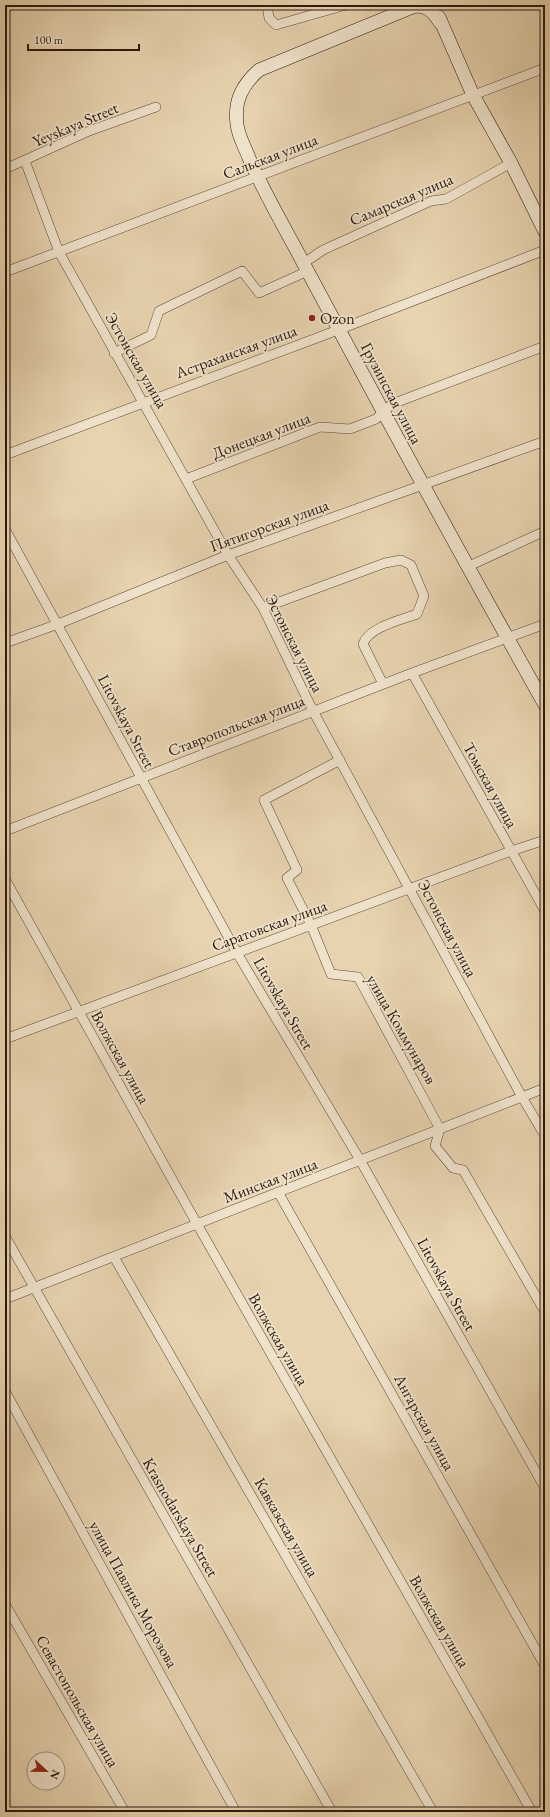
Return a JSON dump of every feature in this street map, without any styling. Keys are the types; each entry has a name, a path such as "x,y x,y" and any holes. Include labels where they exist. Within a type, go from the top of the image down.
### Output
{"main road":[{"path":"436,5 441,24"},
{"path":"407,7 423,6 435,15 441,24 473,95 511,163 545,232"},
{"name":"Грузинская улица","path":"407,7 265,68 251,78 242,88 236,113 237,126 257,176 382,413 545,705"}],"street":[{"path":"267,5 269,18 276,25 346,5"},
{"name":"Сальская улица","path":"5,272 545,68"},
{"name":"Yeyskaya Street","path":"5,169 89,131 156,108"},
{"name":"Эстонская улица","path":"25,161 59,252 228,555 263,608 340,760 522,1097 545,1136"},
{"name":"Самарская улица","path":"114,352 151,335 160,311 242,271 259,293 306,267 323,250 431,201 446,199 511,163"},
{"name":"Астраханская улица","path":"5,455 338,330 545,250"},
{"name":"Донецкая улица","path":"186,479 320,428 350,429 376,419 392,404 545,346"},
{"name":"Пятигорская улица","path":"5,643 58,624 228,555 545,441"},
{"name":"Litovskaya Street","path":"5,529 237,953 360,1160 545,1488"},
{"path":"467,567 545,531"},
{"path":"263,608 385,563 401,560 411,565 424,596 417,614 374,630 365,638 363,644 382,684"},
{"name":"Ставропольская улица","path":"5,831 382,684 545,624"},
{"name":"Томская улица","path":"412,673 545,911"},
{"name":"улица Коммунаров","path":"340,760 264,800 297,870 287,878 311,925 331,974 358,977 440,1129"},
{"name":"Саратовская улица","path":"5,1039 410,888 545,840"},
{"name":"Волжская улица","path":"5,879 197,1224 532,1812"},
{"name":"Минская улица","path":"5,1299 545,1088"},
{"path":"440,1129 435,1146 453,1168 463,1170 545,1312"},
{"name":"Ангарская улица","path":"278,1192 545,1666"},
{"name":"Krasnodarskaya Street","path":"5,1236 332,1812"},
{"name":"Кавказская улица","path":"114,1257 433,1812"},
{"name":"улица Павлика Морозова","path":"5,1391 236,1812"},
{"name":"Севастопольская улица","path":"5,1604 125,1812"}],"place":[{"name":"Ozon","path":"312,318"}]}
